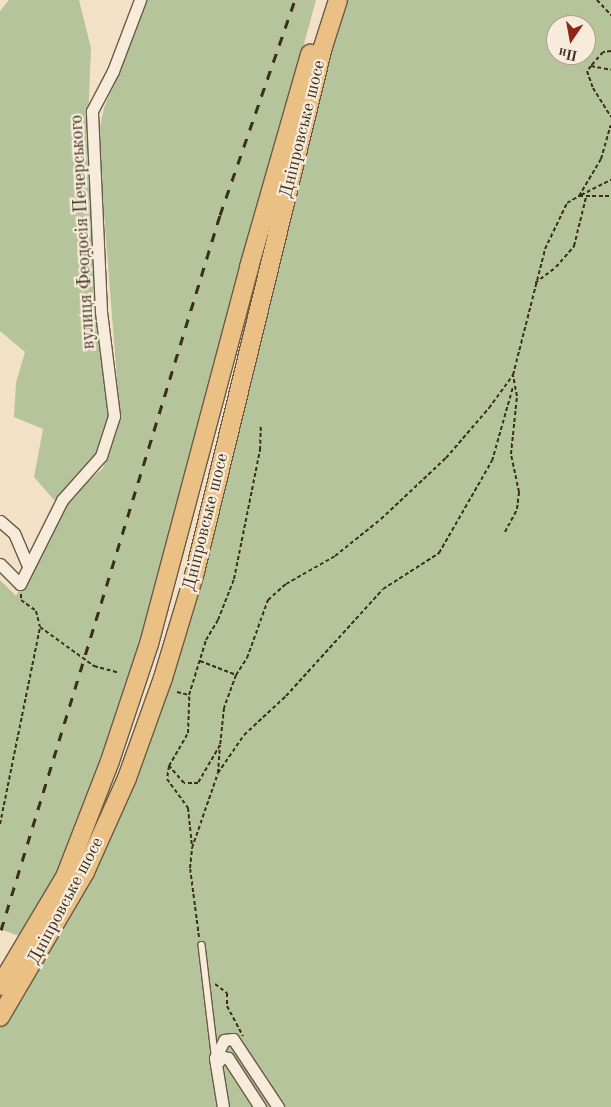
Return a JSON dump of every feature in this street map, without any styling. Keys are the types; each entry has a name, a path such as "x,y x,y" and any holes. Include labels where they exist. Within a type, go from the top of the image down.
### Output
{"main road":[{"name":"Дніпровське шосе","path":"0,986 65,877 110,761 149,644 248,267 325,0"},
{"name":"Дніпровське шосе","path":"0,1017 85,872 127,778 163,678 195,572 323,46 338,0"}],"street":[{"name":"вулиця Феодосія Печерського","path":"20,584 62,500 101,456 114,416 101,311 92,110 113,71 140,0"},
{"path":"0,521 14,533 28,566"},
{"path":"0,564 20,584"},
{"path":"223,1107 216,1061 224,1040 233,1039 240,1045 278,1107"},
{"path":"216,1061 223,1057 228,1058 260,1107"}],"lane":[{"path":"202,945 216,1061"}],"path":[{"path":"597,0 611,15"},
{"path":"611,51 603,52 587,71 593,88 611,117"},
{"path":"592,66 611,70"},
{"path":"579,196 601,159 611,125"},
{"path":"504,532 517,509 519,492 511,454 516,396 512,375 545,249 567,203 611,180"},
{"path":"579,196 611,196"},
{"path":"535,282 556,267 574,246 586,197"},
{"path":"192,848 218,773 224,708 236,675 247,658 268,600 286,584 335,556 381,519 446,458 512,375"},
{"path":"218,773 244,735 286,696 383,589 439,553 492,461 513,387"},
{"path":"202,945 197,933 190,868 192,848 188,808 167,779 169,766 188,733 189,696 206,640 218,620 234,579 260,450 261,426"},
{"path":"0,824 40,627 36,611 21,600 20,584"},
{"path":"40,627 94,666 117,672"},
{"path":"200,661 236,675"},
{"path":"177,692 189,696"},
{"path":"169,766 184,783 198,783 220,745"},
{"path":"205,977 227,993 227,1006 244,1034 240,1045"}],"green space":[{"path":"9,0 79,0 91,48 87,146 110,414 97,453 55,501 34,477 43,429 14,417 16,383 25,352 0,331 0,11"},
{"path":"147,0 316,0 126,695 63,861 22,937 0,929 0,580 16,596 67,501 103,468 120,418 98,137 104,108"},
{"path":"338,0 611,0 611,1107 0,1107 0,1015 85,872 163,678"}],"railway":[{"path":"1,930 220,215 295,0"}]}
